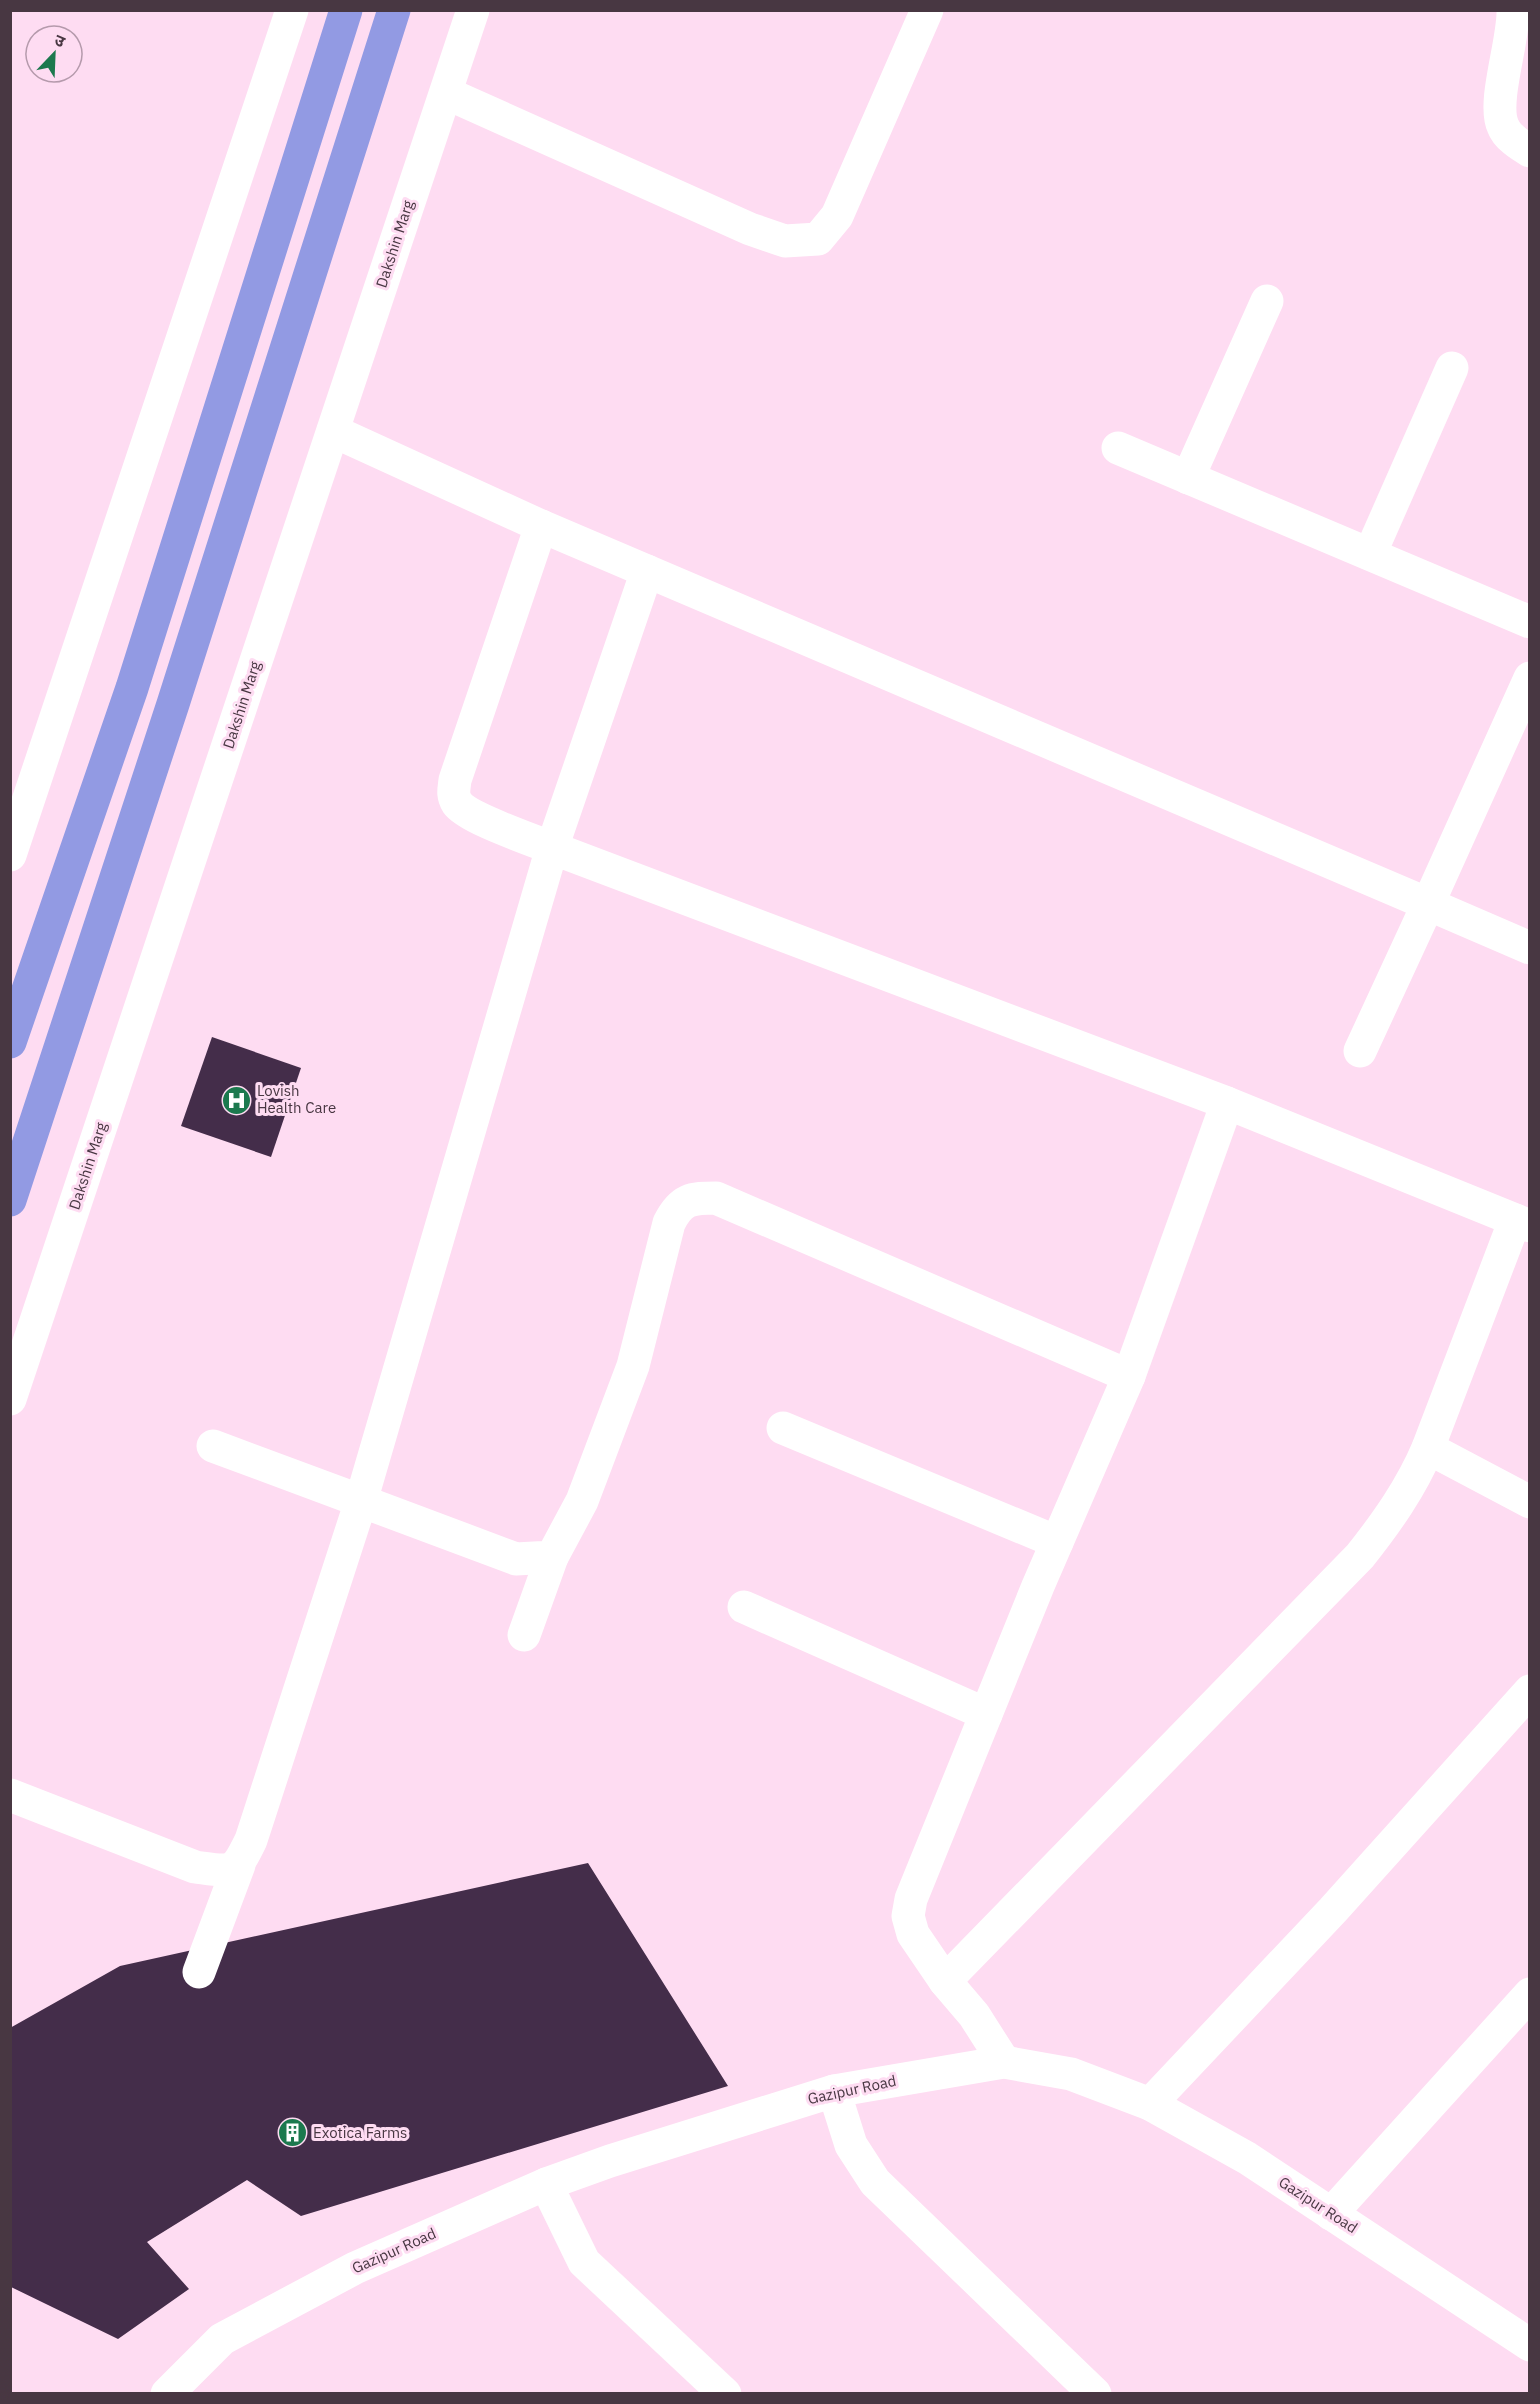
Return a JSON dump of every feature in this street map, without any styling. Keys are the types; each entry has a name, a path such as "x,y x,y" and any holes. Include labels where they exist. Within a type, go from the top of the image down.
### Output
{"highway":[{"path":"10,1042 132,688 346,10"},
{"path":"10,1200 173,704 394,10"}],"street":[{"path":"12,844 292,10"},
{"name":"Dakshin Marg","path":"10,1399 473,10"},
{"path":"446,93 750,229 785,242 818,239 837,216 927,10"},
{"path":"1513,10 1514,28 1499,106 1503,126 1516,142 1530,151"},
{"path":"1188,478 1267,301"},
{"path":"1370,554 1452,368"},
{"path":"333,431 541,526 1530,948"},
{"path":"1118,448 1530,622"},
{"path":"541,526 454,780 453,794 459,805 475,816 552,848 1227,1104 1522,1223 1419,1469 1390,1518 1360,1556 945,1981"},
{"path":"199,1972 239,1865 251,1840 361,1501 552,848 647,571"},
{"path":"1360,1051 1530,678"},
{"path":"1004,2062 974,2015 945,1981 913,1934 908,1916 911,1899 1057,1542 1129,1376 1227,1104"},
{"path":"524,1635 552,1557 582,1501 633,1366 669,1223 676,1209 693,1198 716,1198 1129,1376"},
{"path":"783,1428 1057,1542"},
{"path":"213,1446 516,1559 552,1557"},
{"path":"1428,1448 1530,1502"},
{"path":"744,1607 986,1714"},
{"path":"1150,2104 1333,1910 1530,1691"},
{"path":"10,1795 195,1867 226,1871 239,1865"},
{"path":"1332,2214 1530,1994"},
{"name":"Gazipur Road","path":"167,2394 222,2339 356,2268 546,2184 610,2161 834,2091 1004,2062 1071,2074 1150,2104 1247,2158 1526,2336"},
{"path":"834,2091 850,2145 875,2182 1095,2394"},
{"path":"546,2184 584,2262 725,2394"}],"building":[{"path":"212,1037 301,1068 271,1157 181,1126"},
{"name":"Exotica Farms","path":"588,1863 728,2086 301,2216 247,2180 147,2242 189,2289 118,2339 11,2287 10,2028 120,1966"}],"place":[{"name":"Lovish Health Care","path":"236,1100"},
{"name":"Exotica Farms","path":"292,2133"}]}
